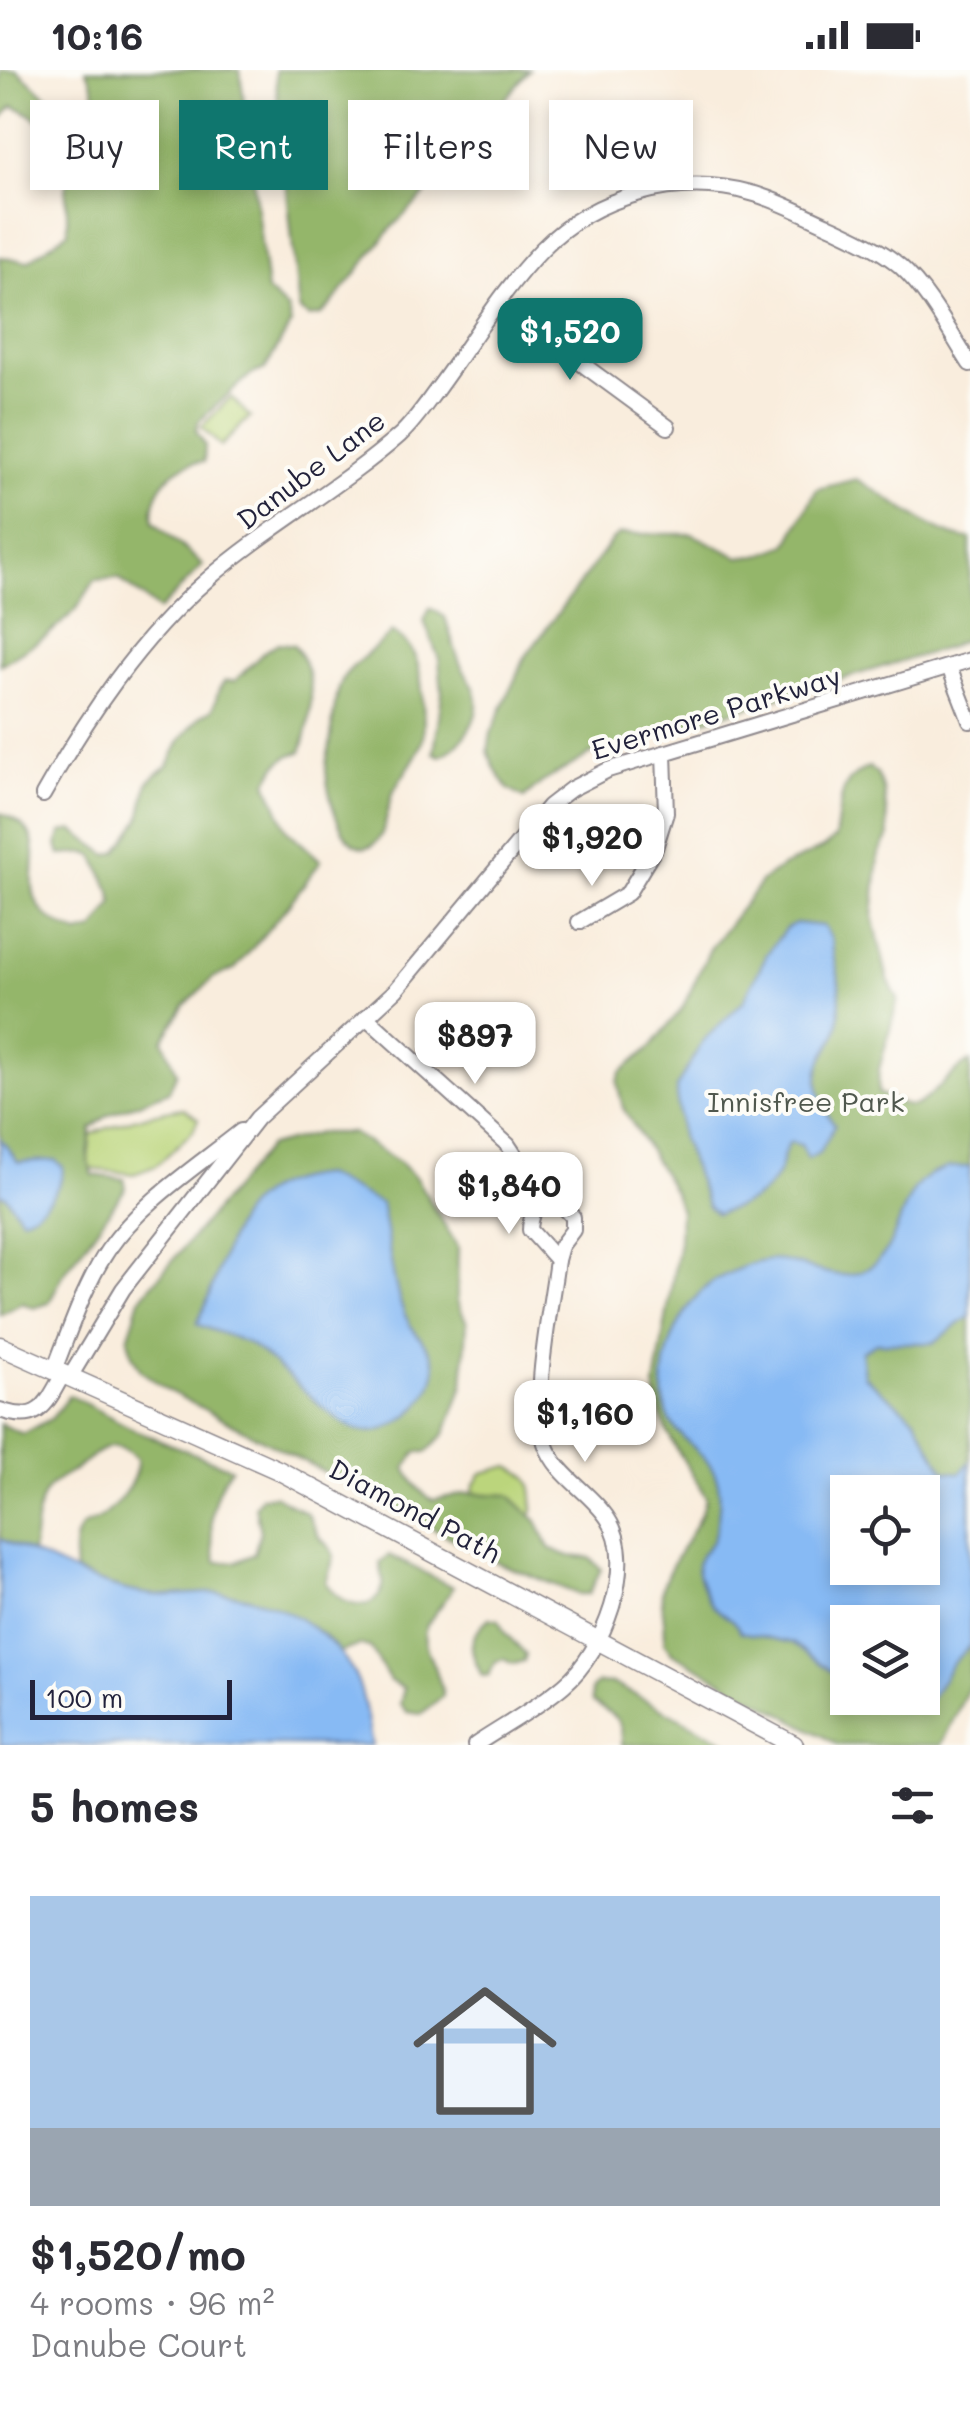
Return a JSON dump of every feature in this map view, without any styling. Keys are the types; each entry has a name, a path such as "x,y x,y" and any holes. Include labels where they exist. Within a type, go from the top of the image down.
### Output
{"street":[{"name":"Danube Lane","path":"42,795 101,698 180,606 208,578 410,426 544,247 606,205 678,186 735,189 788,207 891,259 921,290 970,364"},
{"path":"499,303 668,428"},
{"name":"Evermore Parkway","path":"62,1374 90,1285 107,1252 126,1228 257,1118 396,990 549,806 595,776 664,752 970,660"},
{"path":"949,667 970,720"},
{"path":"579,922 628,893 654,848 666,813 664,752"},
{"path":"366,1018 508,1145 539,1192 563,1206 572,1217 573,1230 561,1246 557,1260 540,1404 542,1428 555,1462 607,1517 616,1532 619,1584 581,1666 564,1684 475,1745"},
{"name":"Evermore Parkway","path":"62,1374 257,1118"},
{"path":"539,1192 530,1230 557,1260"},
{"name":"Diamond Path","path":"0,1346 278,1470 794,1745"},
{"path":"0,1410 21,1416 38,1412 48,1402 62,1374"}],"green space":[{"path":"0,70 17,70 51,100 30,100 30,115 13,106 0,120"},
{"path":"86,70 240,70 244,100 179,100 179,190 255,190 267,291 288,310 291,324 265,369 250,375 199,421 196,431 205,445 204,462 173,473 159,490 154,522 203,565 159,610 118,578 95,580 76,610 48,635 0,665 0,257 28,261 68,232 66,192 159,190 159,100 95,100"},
{"path":"275,70 529,70 504,100 348,100 348,190 430,190 394,225 331,305 321,315 309,317 299,310 287,190 328,190 328,100 278,100"},
{"path":"231,397 250,417 221,446 201,427"},
{"path":"856,479 927,524 970,539 970,637 949,647 591,754 541,783 524,798 508,789 488,751 491,733 524,659 612,540 620,534 692,534 739,557 758,556 787,545 817,489"},
{"path":"430,608 445,617 477,701 469,729 441,756 434,753 442,694 439,659 424,621"},
{"path":"392,632 414,654 420,672 424,733 416,756 392,795 378,840 367,847 357,846 336,816 327,777 336,702 343,678 351,668"},
{"path":"278,643 294,645 302,657 310,683 310,711 301,752 280,762 267,782 287,830 321,861 235,969 214,977 184,1006 163,1040 177,1072 169,1091 108,1115 91,1129 88,1160 93,1175 124,1179 126,1188 63,1275 49,1303 34,1308 22,1303 0,1315 0,813 19,823 29,834 33,846 33,886 44,913 78,934 94,930 113,904 111,892 94,856 60,855 57,845 62,832 73,830 108,855 117,852 140,819 148,782 168,765 181,739 201,716 213,709 225,681 235,681"},
{"name":"Innisfree Park","path":"869,767 877,774 884,791 889,836 879,854 873,916 888,980 898,999 879,1070 878,1093 902,1104 916,1105 970,1062 970,1685 941,1745 839,1745 672,1653 664,1642 663,1586 706,1498 667,1430 655,1385 679,1241 680,1211 674,1192 623,1108 617,1082 621,1072 650,1048 683,1007 710,949 762,881 835,838 842,796 850,780"},
{"path":"184,1108 198,1119 193,1131 156,1166 134,1174 89,1169 0,1210 0,1178 113,1126"},
{"path":"319,1133 352,1133 400,1163 416,1178 458,1247 457,1301 467,1323 463,1386 445,1434 427,1452 417,1452 406,1468 411,1478 433,1500 466,1493 509,1495 537,1521 549,1548 569,1556 590,1558 601,1569 589,1594 578,1594 501,1564 167,1390 141,1371 128,1339 140,1299 269,1146"},
{"path":"69,1395 137,1431 231,1468 218,1491 212,1514 216,1562 236,1562 254,1554 260,1532 255,1506 261,1497 274,1495 308,1514 334,1557 326,1582 346,1602 364,1605 378,1596 383,1583 380,1562 389,1555 453,1587 424,1634 443,1696 421,1714 407,1712 400,1704 404,1688 390,1681 370,1647 361,1645 339,1652 316,1630 263,1603 228,1594 148,1595 75,1572 74,1546 79,1531 112,1508 137,1467 137,1459 118,1447 101,1450 47,1490 38,1512 32,1553 0,1539 0,1424 23,1434 52,1418"},
{"path":"509,1466 527,1478 532,1489 533,1512 519,1523 472,1497 482,1473"},
{"path":"489,1618 499,1620 504,1632 526,1654 524,1661 513,1664 503,1659 495,1663 489,1675 482,1676 472,1645 476,1632"},
{"path":"598,1683 614,1684 732,1745 622,1745 616,1718 592,1702 591,1690"}],"water":[{"path":"796,923 823,926 832,945 839,1015 818,1081 823,1105 835,1125 820,1152 808,1159 801,1145 790,1142 767,1189 744,1204 717,1214 708,1207 681,1136 676,1088 703,1041 743,1002 767,954 786,928"},
{"path":"0,1138 18,1162 55,1160 63,1167 50,1199 29,1216 21,1218 6,1196 0,1194"},
{"path":"949,1167 970,1167 970,1316 933,1343 876,1343 861,1352 864,1376 915,1418 944,1471 960,1473 970,1462 970,1645 940,1684 940,1605 830,1605 830,1670 793,1643 741,1632 714,1607 697,1566 717,1525 717,1481 706,1460 671,1422 663,1384 671,1341 692,1302 706,1287 731,1272 764,1261 789,1262 842,1275 867,1269 887,1250 910,1197 928,1176"},
{"path":"324,1175 381,1204 403,1311 434,1362 433,1380 420,1403 398,1422 373,1432 361,1431 335,1417 247,1343 197,1324 226,1247 248,1206 266,1191"},
{"path":"0,1539 117,1588 158,1595 240,1596 282,1609 302,1620 320,1633 349,1666 359,1685 372,1745 0,1745"}]}
